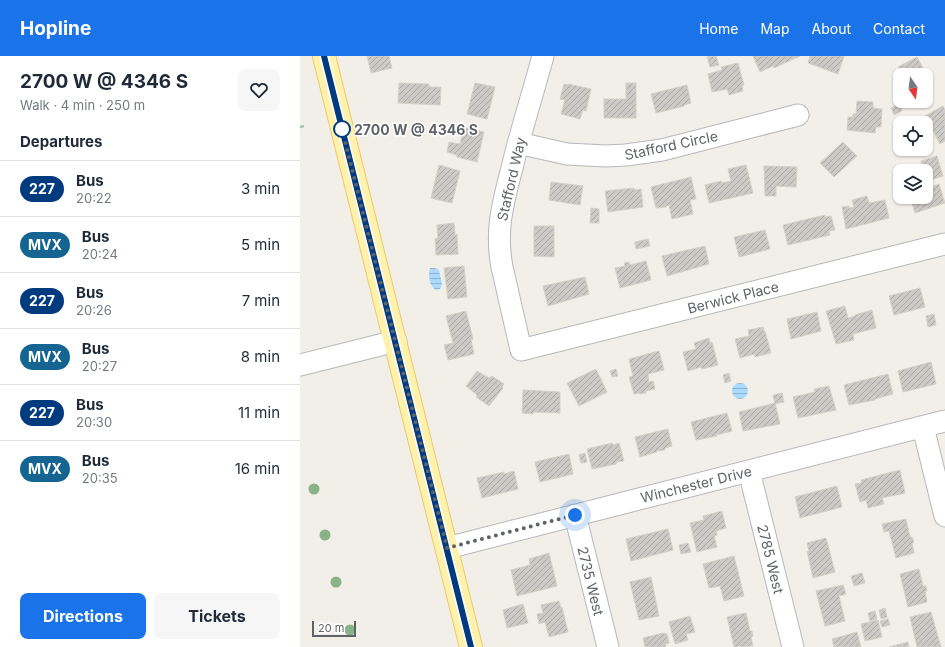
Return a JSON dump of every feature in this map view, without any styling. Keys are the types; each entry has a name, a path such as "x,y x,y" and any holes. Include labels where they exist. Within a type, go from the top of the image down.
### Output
{"main road":[{"path":"324,56 471,647"}],"street":[{"name":"Stafford Way","path":"521,350 503,273 499,242 501,213 518,144 536,58"},
{"name":"Stafford Circle","path":"518,144 567,154 606,156 626,155 662,150 798,115"},
{"name":"Berwick Place","path":"521,350 945,244"},
{"path":"300,365 396,341"},
{"name":"Winchester Drive","path":"447,548 945,421"},
{"path":"923,427 945,516"},
{"name":"2785 West","path":"749,471 793,647"},
{"name":"2735 West","path":"575,515 608,647"}],"path":[{"path":"300,127 304,126"}],"water":[{"path":"430,268 439,270 442,284 440,289 436,290 430,283"},
{"path":"740,383 746,385 748,391 746,397 740,399 734,397 732,391 734,385"}],"building":[{"path":"367,56 389,56 392,68 371,73"},
{"path":"716,56 719,65 710,67 707,57"},
{"path":"753,56 800,56 774,68 773,66 760,72"},
{"path":"810,56 844,56 838,74 808,63"},
{"path":"917,57 923,68 899,68"},
{"path":"738,63 744,85 742,86 743,91 729,95 727,89 712,92 708,74 722,70 721,67"},
{"path":"399,83 429,84 429,87 441,87 440,105 398,103"},
{"path":"475,83 495,87 487,119 467,114"},
{"path":"626,83 636,83 636,118 604,118 604,99 626,99"},
{"path":"564,84 591,89 586,111 583,110 580,119 561,114 565,100 560,99"},
{"path":"687,85 691,103 656,113 651,94"},
{"path":"857,101 873,102 873,108 882,109 881,127 876,127 875,133 847,130 848,117 853,117 853,114 856,114"},
{"path":"943,106 945,110 945,141 940,144 933,131 933,116 925,116"},
{"path":"891,108 901,108 902,111 894,115"},
{"path":"464,127 484,132 477,162 457,157 457,155 447,152 449,142 460,144"},
{"path":"843,142 857,156 834,177 820,163"},
{"path":"937,156 943,176 933,179 933,164 922,164 921,161"},
{"path":"439,165 460,171 452,203 431,198"},
{"path":"746,165 753,193 709,203 705,185 721,181 722,183 731,181 728,169"},
{"path":"764,166 797,167 796,187 776,186 776,196 765,196"},
{"path":"691,177 696,199 690,200 693,214 672,219 669,205 666,207 656,208 651,187"},
{"path":"551,182 583,186 580,205 549,200"},
{"path":"939,184 945,203 915,213 912,204 933,204 933,186"},
{"path":"634,188 634,190 641,189 643,207 608,212 605,191"},
{"path":"867,196 869,203 885,200 889,218 846,229 842,207 854,207 852,200"},
{"path":"591,208 599,209 599,223 590,223"},
{"path":"825,215 825,217 831,216 835,230 829,231 830,235 788,245 783,225"},
{"path":"454,223 455,235 457,234 458,254 436,255 435,239 438,238 437,225"},
{"path":"534,226 554,226 554,257 534,256"},
{"path":"765,230 770,249 739,257 734,237"},
{"path":"648,239 650,246 636,249 635,242"},
{"path":"705,246 709,264 667,276 662,256"},
{"path":"646,261 651,280 620,288 615,268 625,266 624,263 629,262 630,265"},
{"path":"464,266 467,297 448,299 444,268"},
{"path":"585,277 589,294 548,306 543,286"},
{"path":"920,288 925,307 894,315 889,296"},
{"path":"845,306 848,318 872,310 876,328 853,334 854,340 836,344 826,311"},
{"path":"466,311 473,339 471,340 474,354 448,360 444,345 453,343 446,316"},
{"path":"817,312 821,331 791,339 787,319"},
{"path":"934,314 936,325 928,327 926,316"},
{"path":"763,327 771,353 755,357 754,354 740,358 735,339 749,336 748,330"},
{"path":"709,338 710,343 712,342 718,365 702,369 701,367 688,371 683,352 696,349 694,343"},
{"path":"659,351 664,370 648,374 649,382 653,381 655,389 646,391 646,393 634,394 629,377 633,376 629,359"},
{"path":"931,362 936,384 903,392 898,371"},
{"path":"596,369 607,392 579,406 567,383"},
{"path":"616,369 618,376 612,377 610,371"},
{"path":"477,371 489,378 492,376 504,384 502,387 503,388 489,406 476,397 477,395 466,386"},
{"path":"729,373 731,381 725,383 723,375"},
{"path":"888,374 893,394 875,400 849,405 844,385"},
{"path":"829,386 836,410 798,418 793,397 815,392 814,389"},
{"path":"523,390 560,392 560,413 522,413"},
{"path":"782,393 784,402 775,404 773,395"},
{"path":"775,403 780,424 743,431 739,412"},
{"path":"727,413 732,431 716,435 717,436 696,440 691,422"},
{"path":"668,429 672,446 665,448 665,450 656,451 657,452 640,457 635,437"},
{"path":"612,443 613,445 619,443 624,461 592,469 587,449"},
{"path":"585,453 587,462 581,463 579,455"},
{"path":"569,454 573,474 540,482 535,462"},
{"path":"900,470 905,493 882,498 884,504 868,508 866,500 860,502 855,484 862,483 861,480"},
{"path":"514,471 518,489 482,498 477,478"},
{"path":"837,486 842,507 800,518 795,497"},
{"path":"722,511 726,528 716,531 717,535 714,536 717,547 697,552 690,523 704,520 703,516"},
{"path":"906,519 910,537 912,537 914,542 912,543 914,553 896,558 889,531 884,532 882,524"},
{"path":"668,529 673,550 631,561 626,539"},
{"path":"826,538 835,572 813,578 807,551 809,551 807,543"},
{"path":"688,543 691,552 681,554 679,545"},
{"path":"549,553 557,586 517,596 511,570 530,565 529,559"},
{"path":"734,556 744,596 724,601 720,586 709,588 703,564"},
{"path":"919,569 923,586 926,586 927,591 925,591 927,602 908,607 900,574"},
{"path":"862,573 865,583 854,586 851,576"},
{"path":"651,577 659,616 639,620 630,582"},
{"path":"843,585 846,594 839,596 845,621 825,626 816,591"},
{"path":"559,601 561,608 562,607 568,632 549,637 545,622 539,624 537,614 543,613 541,605"},
{"path":"523,604 528,623 507,628 503,610"},
{"path":"885,608 887,617 881,619 879,610"},
{"path":"875,611 877,619 870,621 868,613"},
{"path":"931,612 941,647 917,647 910,617"},
{"path":"746,613 750,631 752,631 753,636 751,637 753,646 734,647 727,617"},
{"path":"690,616 695,632 686,634 688,640 675,644 669,622"},
{"path":"888,619 890,625 882,627 880,621"},
{"path":"878,620 882,637 865,641 861,624"},
{"path":"857,632 861,647 834,647 832,639"},
{"path":"663,633 667,634 669,643 665,644 666,647 645,647 643,638"},
{"path":"908,642 909,647 889,647"}],"bus line":[{"name":"227","path":"324,56 471,647"}],"place":[{"name":"2700 W @ 4346 S","path":"342,129"}],"route":[{"path":"342,129 447,548 575,515"}]}
